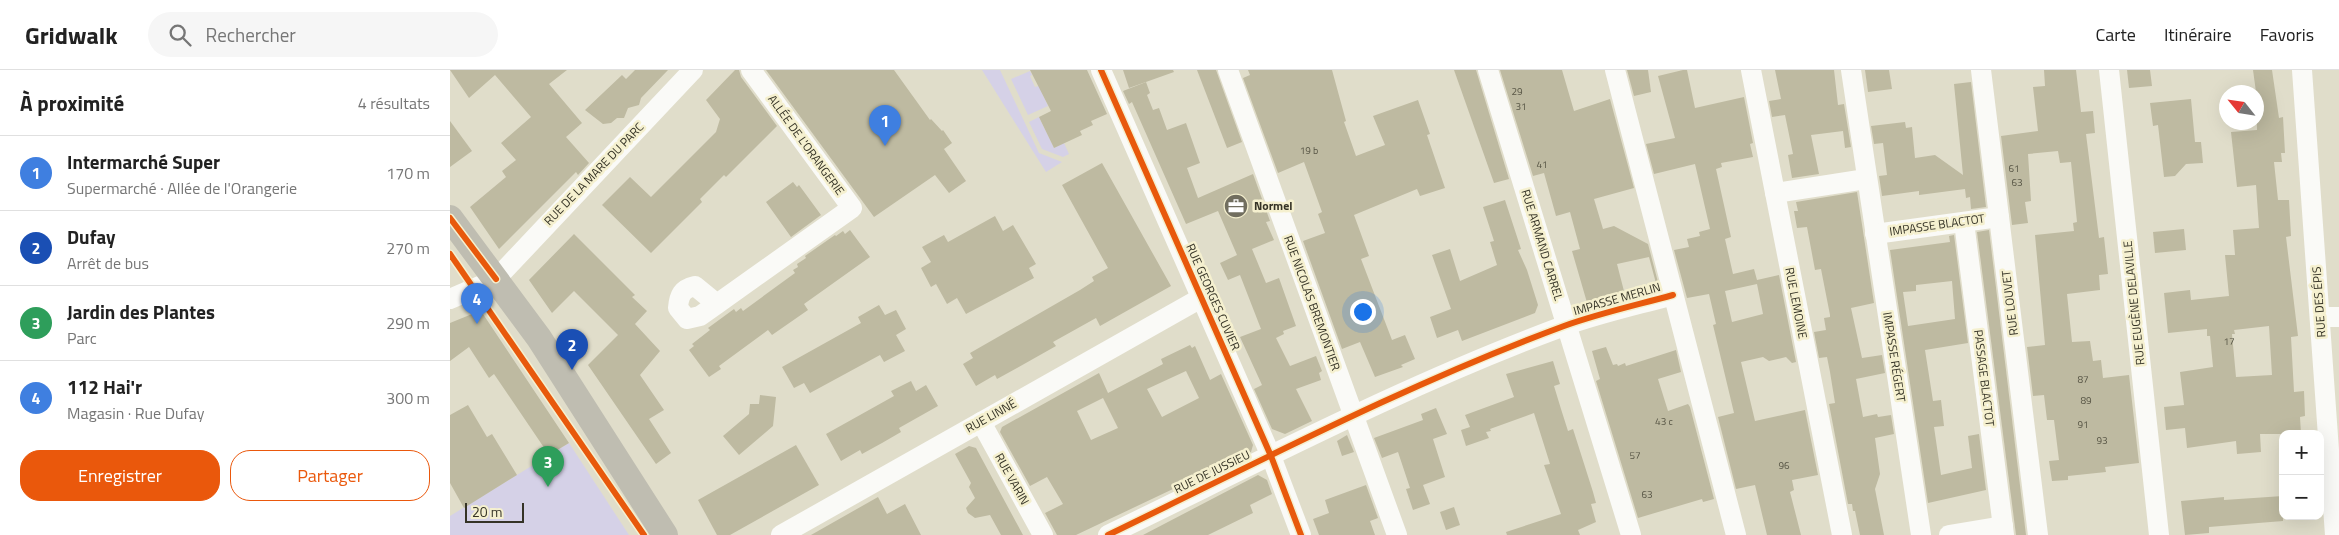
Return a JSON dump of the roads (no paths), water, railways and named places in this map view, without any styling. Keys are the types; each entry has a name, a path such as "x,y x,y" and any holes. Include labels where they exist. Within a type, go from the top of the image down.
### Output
{"main road":[{"path":"450,218 539,338 666,535"}],"street":[{"name":"RUE DE LA MARE DU PARC","path":"496,279 693,70"},
{"name":"ALLÉE DE L'ORANGERIE","path":"717,304 852,208 751,70"},
{"name":"RUE GEORGES CUVIER","path":"1101,70 1271,456 1301,535"},
{"name":"RUE NICOLAS BREMONTIER","path":"1228,70 1397,535"},
{"name":"RUE ARMAND CARREL","path":"1488,70 1631,535"},
{"name":"IMPASSE MERLIN","path":"1615,70 1736,535"},
{"name":"RUE LEMOINE","path":"1751,70 1842,535"},
{"name":"IMPASSE RÉGERT","path":"1851,70 1866,180 1921,535"},
{"name":"RUE LOUVET","path":"1981,70 2038,535"},
{"name":"RUE EUGÈNE DELAVILLE","path":"2109,70 2159,535"},
{"name":"RUE DES ÉPIS","path":"2302,70 2330,317 2335,535"},
{"path":"1775,193 1866,180"},
{"name":"IMPASSE BLACTOT","path":"1875,234 1999,217"},
{"name":"PASSAGE BLACTOT","path":"1964,222 2004,530"},
{"path":"450,298 496,279"},
{"name":"IMPASSE MERLIN","path":"1567,326 1673,295"},
{"name":"RUE LINNÉ","path":"781,535 1201,298"},
{"name":"RUE DE JUSSIEU","path":"1108,535 1353,415 1470,363 1567,326"},
{"name":"RUE VARIN","path":"981,422 1043,535"},
{"path":"1949,535 2004,530"}],"place":[{"name":"Intermarché Super","path":"885,146"},
{"name":"Normel","path":"1236,206"},
{"name":"112 Hai'r","path":"477,324"},
{"name":"Dufay","path":"572,370"},
{"name":"Jardin des Plantes","path":"548,487"}]}
